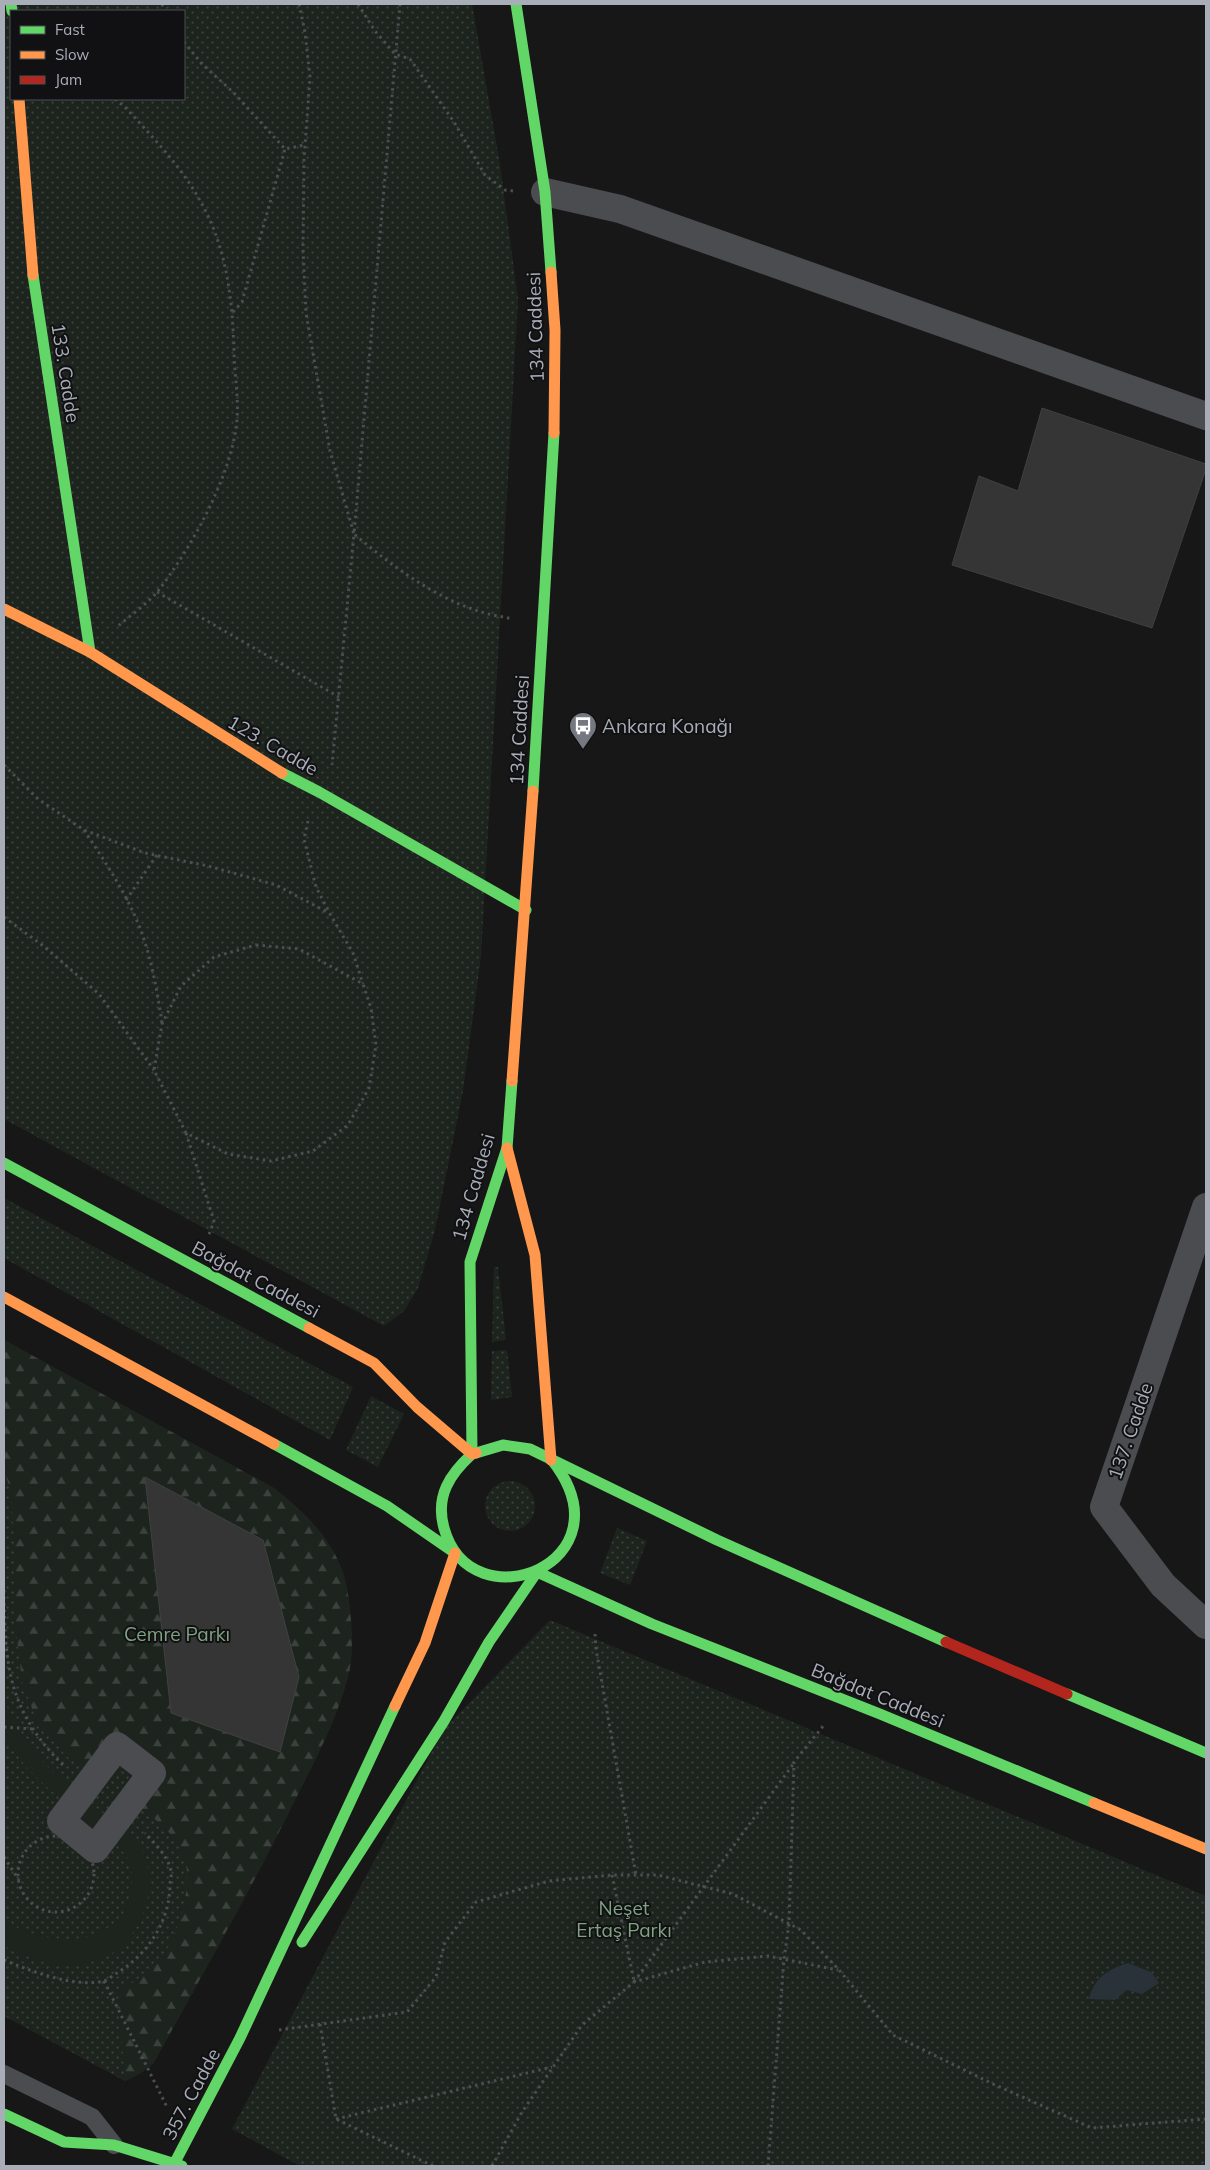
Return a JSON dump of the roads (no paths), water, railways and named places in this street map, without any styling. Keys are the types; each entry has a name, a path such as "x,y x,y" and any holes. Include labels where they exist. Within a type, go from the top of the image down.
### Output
{"main road":[{"name":"134 Caddesi","path":"472,1454 470,1262 507,1148 526,910 554,442 555,330 545,192 516,4"},
{"name":"133. Cadde","path":"19,100 31,263 90,652"},
{"name":"123. Cadde","path":"4,610 90,652 268,766 320,792 526,910"},
{"path":"4,1297 387,1506 456,1553 472,1568 493,1577 515,1578 537,1572 556,1560 569,1541 575,1520 574,1498 566,1477 551,1460 535,1255 507,1148"},
{"name":"Bağdat Caddesi","path":"4,1163 374,1363 417,1407 472,1454"},
{"path":"456,1553 444,1534 441,1512 444,1490 455,1470 472,1454 491,1446 512,1444 533,1448 551,1460 717,1540 872,1610 1206,1753"},
{"path":"240,2038 425,1643 456,1553"},
{"path":"240,2038 444,1721 489,1642 537,1572"},
{"name":"Bağdat Caddesi","path":"537,1572 652,1624 845,1700 1206,1849"},
{"name":"357. Cadde","path":"177,2165 185,2143 240,2038"},
{"path":"4,2114 64,2142 114,2145 177,2165"}],"street":[{"path":"545,192 620,209 1206,416"},
{"name":"137. Cadde","path":"1206,1207 1104,1507 1163,1586 1206,1625"}],"lane":[{"path":"4,2074 92,2117 114,2145"}],"place":[{"name":"Ankara Konağı","path":"583,750"}],"park label":[{"name":"Cemre Parkı","path":"177,1634"},
{"name":"Neşet Ertaş Parkı","path":"624,1919"}]}
